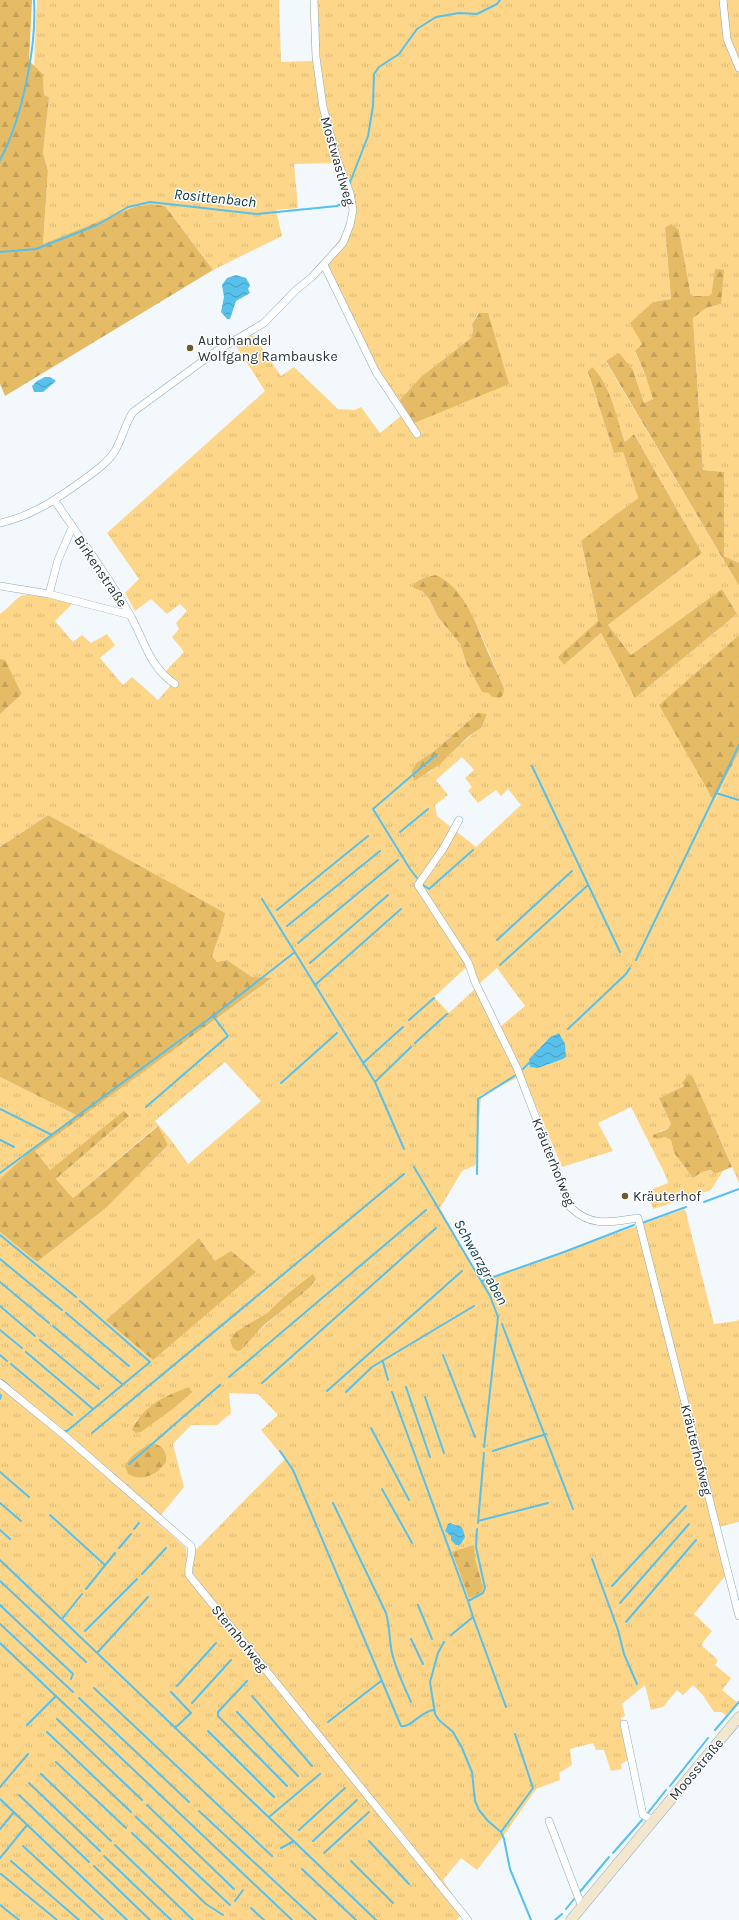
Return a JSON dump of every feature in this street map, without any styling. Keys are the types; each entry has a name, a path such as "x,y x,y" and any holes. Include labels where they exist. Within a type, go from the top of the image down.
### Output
{"street":[{"name":"Mostwastlweg","path":"314,0 316,57 323,107 337,159 348,184 353,210 350,225 343,244 324,265"},
{"path":"723,0 727,40 739,68"},
{"path":"0,523 30,513 55,501 105,464 115,450 127,421 133,412 215,352 264,323 324,265 376,372 417,434"},
{"name":"Birkenstraße","path":"55,501 130,615 146,652 162,674 175,684"},
{"name":"Birkenstraße","path":"49,594 58,560 72,528"},
{"name":"Birkenstraße","path":"0,586 49,594 130,615"},
{"name":"Kräuterhofweg","path":"459,820 443,849 418,885 468,962 475,982 517,1068 570,1207 578,1215 594,1222 638,1218 739,1616"},
{"name":"Sternhofweg","path":"0,1383 65,1436 191,1546 193,1551 187,1568 189,1575 468,1920"},
{"name":"Moosstraße","path":"572,1920 739,1717"},
{"path":"624,1724 643,1815 654,1820"},
{"path":"549,1821 582,1907"}],"green space":[{"path":"0,0 32,0 29,61 43,74 44,95 49,97 43,153 48,171 43,244 134,207 151,204 165,206 213,270 5,396 0,384"},
{"path":"37,0 279,0 281,62 312,61 310,0 739,0 739,563 724,556 724,472 703,470 693,317 706,308 721,304 715,269 711,296 691,296 679,230 665,228 671,299 653,302 642,344 635,352 654,399 644,403 633,370 606,362 739,586 739,635 660,705 715,801 739,752 739,1183 709,1114 684,1086 659,1098 671,1124 668,1129 660,1131 658,1139 665,1137 671,1140 674,1153 693,1178 702,1172 712,1170 716,1174 723,1171 711,1190 653,1209 648,1191 668,1183 665,1174 631,1107 598,1123 613,1151 562,1167 523,1075 481,1095 476,1165 462,1171 440,1208 480,1281 685,1209 714,1324 737,1321 739,1319 739,1522 714,1528 726,1575 694,1614 712,1631 701,1645 718,1660 715,1665 731,1678 722,1690 738,1703 726,1715 721,1712 714,1712 702,1694 693,1685 683,1695 677,1690 663,1707 651,1710 645,1685 622,1704 625,1716 621,1718 628,1760 621,1764 622,1769 611,1771 604,1750 596,1750 593,1743 570,1749 572,1765 559,1773 560,1780 536,1789 477,1870 461,1858 443,1880 464,1912 456,1920 0,1920 0,1232 37,1262 106,1208 168,1145 157,1126 73,1198 56,1179 129,1116 124,1112 50,1171 34,1151 271,979 252,977 227,960 217,962 212,956 221,931 224,913 48,815 0,847 0,714 22,694 5,661 0,659 0,614 18,598 25,595 73,603 55,621 73,642 82,635 91,643 107,634 115,645 100,658 123,685 132,677 158,700 171,685 164,673 184,652 172,637 179,629 176,623 187,611 180,604 167,614 151,599 135,611 125,593 139,579 107,533 265,391 235,344 253,335 281,376 294,367 338,409 354,410 361,407 380,433 401,416 326,274 318,264 330,252 345,231 350,215 348,196 335,163 294,164 298,208 276,210 282,236 213,270 165,206 151,204 134,207 43,244 48,171 43,153 49,97 44,95 43,74 34,66","holes":["478,313 488,313 414,422 422,376 471,338 473,331 472,324","588,373 605,385 625,442 634,434 702,553 608,625 631,655 722,589 737,614 635,698 601,633 564,665 559,657 598,621 581,542 638,498 623,452 614,452","422,591 458,593 481,634 504,688 482,692 467,665 460,644 438,617 429,599","471,719 481,728 428,773 416,763 433,752","462,757 474,770 465,778 472,787 468,791 478,803 496,790 501,796 508,789 521,805 476,847 437,816 435,805 448,795 436,780","470,964 479,984 497,968 525,1006 496,1030 477,987 449,1013 434,997","550,1037 565,1044 566,1053 563,1059 538,1068 538,1049","225,1062 261,1101 188,1164 155,1121","199,1238 215,1261 106,1320","306,1280 309,1288 287,1305 258,1332 237,1331 267,1313 287,1294","189,1387 182,1401 141,1432 135,1422 149,1407","229,1393 258,1394 278,1415 261,1430 285,1459 187,1559 186,1548 156,1521 184,1487 173,1444 191,1425 217,1425 231,1413"]},
{"path":"671,224 679,230 691,296 711,296 715,269 724,270 721,304 706,308 693,318 703,470 724,472 724,556 739,563 739,586 606,361 619,353 633,370 644,403 653,399 645,374 635,351 642,344 630,323 653,302 671,299 665,228"},
{"path":"479,313 488,313 509,384 414,423 400,400 422,376 471,338 473,331 472,324"},
{"path":"592,367 599,374 608,392 625,442 634,434 702,553 608,625 631,655 722,589 737,614 635,698 601,633 564,665 558,657 598,621 581,541 638,498 623,452 614,453 588,372"},
{"path":"436,575 447,581 464,600 504,688 503,695 500,698 492,697 489,693 482,692 467,665 460,644 438,617 429,599 422,591 412,587 419,580"},
{"path":"739,635 739,752 714,801 659,705"},
{"path":"0,659 5,660 22,694 0,714"},
{"path":"478,713 487,714 481,728 469,736 439,765 414,781 412,771 416,763 433,752"},
{"path":"48,815 225,913 221,931 212,956 217,962 227,960 252,977 272,978 35,1151 50,1170 124,1111 129,1116 56,1179 73,1198 158,1126 168,1145 106,1208 37,1262 0,1232 0,1179 32,1149 76,1115 0,1077 0,847"},
{"path":"688,1075 693,1077 732,1167 715,1174 711,1170 702,1172 693,1178 674,1153 671,1140 665,1137 658,1139 653,1138 653,1135 668,1129 671,1124 659,1098 684,1086 682,1083"},
{"path":"0,1077 76,1115 32,1149 0,1179"},
{"path":"199,1238 215,1261 231,1251 256,1272 153,1360 106,1320"},
{"path":"313,1274 316,1279 309,1288 263,1326 241,1350 237,1351 233,1348 230,1340 237,1331 267,1313 287,1294"},
{"path":"189,1387 192,1392 174,1408 141,1432 136,1433 132,1430 142,1414 156,1402"},
{"path":"153,1443 162,1447 165,1452 166,1462 162,1467 154,1474 149,1476 139,1477 128,1474 125,1466 130,1458 144,1447"},
{"path":"474,1545 475,1559 483,1587 482,1592 469,1598 452,1552"}],"water":[{"path":"236,275 246,278 250,285 248,289 250,293 236,301 230,319 227,319 221,312 224,297 222,285 227,278"},
{"path":"45,377 50,377 56,381 43,392 34,392 32,386 37,381"},
{"path":"559,1033 565,1044 566,1057 538,1068 530,1067 529,1059 550,1037"},
{"path":"450,1523 462,1528 463,1530 465,1537 460,1545 456,1545 451,1540 451,1536 445,1531"}],"waterway":[{"path":"0,160 15,124 26,82 33,39 34,0"},
{"name":"Rosittenbach","path":"349,185 368,136 373,106 374,74 379,67 399,54 417,29 436,17 459,13 477,14 497,4 500,0"},
{"name":"Rosittenbach","path":"0,252 36,249 97,225 128,207 150,202 257,214 337,206 341,204 346,191"},
{"path":"636,960 739,745"},
{"path":"417,878 373,809 437,754"},
{"path":"532,766 620,952"},
{"path":"716,793 739,800"},
{"path":"400,832 428,809"},
{"path":"277,910 368,836"},
{"path":"423,885 429,889 473,850"},
{"path":"287,926 380,851"},
{"path":"298,943 398,860"},
{"path":"497,940 572,871"},
{"path":"500,965 588,885"},
{"path":"310,963 388,895"},
{"path":"262,899 375,1082 404,1149"},
{"path":"315,985 401,909"},
{"path":"0,1173 213,1016 295,952"},
{"path":"568,1029 626,974 630,968"},
{"path":"409,1020 434,998"},
{"path":"415,1043 447,1014"},
{"path":"146,1107 228,1036 213,1016"},
{"path":"363,1063 403,1027"},
{"path":"281,1083 337,1033"},
{"path":"375,1082 411,1047"},
{"path":"523,1069 530,1062"},
{"path":"477,1174 478,1099 516,1075"},
{"path":"0,1109 52,1135"},
{"path":"0,1140 14,1147"},
{"name":"Schwarzgraben","path":"414,1167 490,1296 498,1317 484,1447"},
{"path":"92,1433 404,1174"},
{"path":"704,1202 739,1189"},
{"path":"642,1223 686,1207"},
{"path":"229,1377 426,1210"},
{"path":"482,1281 634,1225"},
{"path":"262,1383 436,1228"},
{"path":"0,1235 76,1297"},
{"path":"0,1259 62,1310"},
{"path":"327,1391 462,1271"},
{"path":"0,1282 49,1323"},
{"path":"62,1431 67,1431 150,1362 80,1301"},
{"path":"0,1306 35,1336"},
{"path":"346,1392 372,1367 474,1306"},
{"path":"66,1313 129,1366"},
{"path":"502,1324 573,1509"},
{"path":"53,1326 122,1384"},
{"path":"0,1330 22,1348"},
{"path":"40,1340 99,1389"},
{"path":"26,1352 93,1409"},
{"path":"0,1355 7,1361"},
{"path":"443,1355 475,1437"},
{"path":"383,1362 388,1380"},
{"path":"11,1364 72,1415"},
{"path":"2,1380 9,1386"},
{"path":"129,1464 220,1385"},
{"path":"406,1387 430,1457"},
{"path":"392,1392 468,1601"},
{"path":"0,1399 1,1395"},
{"path":"425,1397 444,1453"},
{"path":"371,1428 409,1500"},
{"path":"493,1451 546,1434"},
{"path":"280,1451 293,1470 401,1726 408,1725 425,1713 434,1710"},
{"name":"Schwarzgraben","path":"478,1523 484,1453"},
{"path":"0,1472 29,1497"},
{"path":"382,1489 412,1543"},
{"path":"0,1503 21,1521"},
{"path":"333,1503 386,1613 394,1659 400,1678 411,1702"},
{"path":"478,1521 548,1503"},
{"path":"612,1586 686,1506"},
{"path":"50,1515 105,1565"},
{"path":"134,1529 139,1523"},
{"path":"620,1603 689,1524"},
{"name":"Schwarzgraben","path":"451,1635 473,1617 468,1601 483,1593 485,1588 476,1547 477,1529"},
{"path":"0,1530 10,1539"},
{"path":"119,1548 131,1534"},
{"path":"626,1622 696,1540"},
{"path":"142,1574 166,1548"},
{"path":"86,1589 115,1553"},
{"path":"592,1559 618,1630 624,1654 637,1684"},
{"path":"0,1560 376,1920"},
{"path":"85,1631 137,1579"},
{"path":"0,1581 86,1662"},
{"path":"62,1619 82,1594"},
{"path":"97,1653 148,1597"},
{"path":"0,1605 73,1674 71,1679"},
{"path":"418,1605 432,1639"},
{"path":"473,1617 506,1707"},
{"path":"0,1624 73,1692"},
{"path":"411,1639 423,1664"},
{"name":"Schwarzgraben","path":"444,1642 438,1653 430,1682 435,1714 439,1720 453,1732 462,1748 472,1772 475,1801 479,1810 488,1821 501,1832 504,1839 510,1869 531,1920"},
{"path":"0,1643 292,1920"},
{"path":"177,1686 216,1643"},
{"path":"192,1703 231,1660"},
{"path":"247,1681 218,1712 218,1716 287,1786"},
{"path":"328,1722 381,1681"},
{"path":"94,1688 272,1856"},
{"path":"171,1692 191,1713 175,1728"},
{"path":"27,1725 56,1696"},
{"path":"252,1696 312,1766"},
{"path":"79,1698 189,1802"},
{"path":"715,1730 739,1702"},
{"path":"237,1712 298,1776"},
{"path":"57,1719 142,1800"},
{"path":"208,1731 274,1797"},
{"path":"47,1732 131,1812"},
{"path":"501,1832 533,1788 515,1734"},
{"path":"670,1786 708,1738"},
{"path":"0,1787 28,1754"},
{"path":"56,1762 126,1828"},
{"path":"41,1774 111,1841"},
{"path":"269,1817 320,1774"},
{"path":"29,1783 100,1851"},
{"path":"299,1830 345,1788"},
{"path":"647,1814 666,1790"},
{"path":"19,1795 89,1862"},
{"path":"0,1799 127,1920"},
{"path":"313,1841 357,1800"},
{"path":"147,1805 234,1889"},
{"path":"199,1811 316,1920"},
{"path":"0,1829 14,1812"},
{"path":"324,1853 369,1812"},
{"path":"136,1817 230,1905"},
{"path":"613,1853 642,1820"},
{"path":"0,1858 27,1825"},
{"path":"132,1833 206,1904 223,1915"},
{"path":"281,1848 294,1841"},
{"path":"369,1841 409,1884"},
{"path":"115,1845 193,1920"},
{"path":"23,1846 103,1920"},
{"path":"104,1856 171,1920"},
{"path":"579,1893 609,1857"},
{"path":"11,1861 79,1920"},
{"path":"351,1861 393,1903"},
{"path":"94,1866 150,1920"},
{"path":"302,1869 356,1920"},
{"path":"1,1874 57,1920"},
{"path":"235,1901 243,1890"},
{"path":"566,1909 574,1899"},
{"path":"0,1905 19,1920"},
{"path":"251,1908 264,1920"},
{"path":"555,1920 562,1914"}],"place":[{"name":"Autohandel Wolfgang Rambauske","path":"190,348"},
{"name":"Kräuterhof","path":"625,1196"}]}
